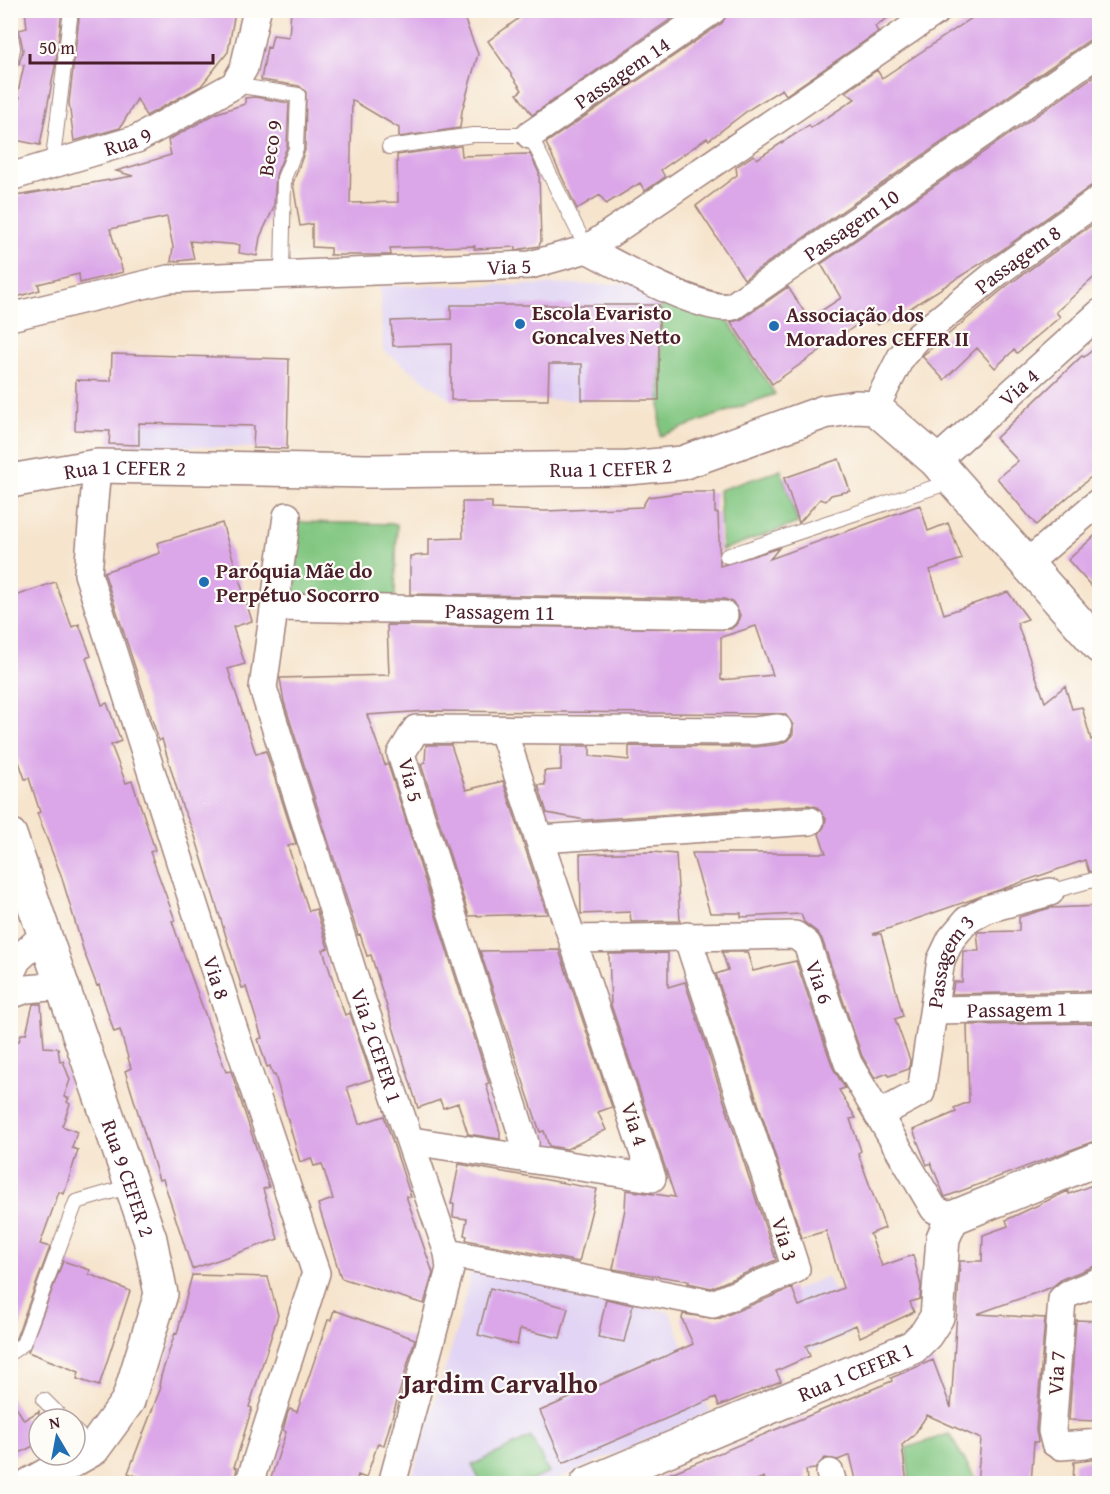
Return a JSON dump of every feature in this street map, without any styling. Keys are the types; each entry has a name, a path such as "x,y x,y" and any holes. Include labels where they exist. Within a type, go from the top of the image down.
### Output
{"street":[{"path":"234,85 244,68 257,10"},
{"name":"Passagem 14","path":"530,135 713,10"},
{"name":"Via 5","path":"10,317 168,279 530,265 587,249 938,10"},
{"name":"Passagem 10","path":"587,249 668,290 723,308 733,306 1100,52"},
{"name":"Rua 9","path":"10,177 137,139 234,85"},
{"name":"Passagem 8","path":"875,408 901,357 919,336 998,272 1100,199"},
{"name":"Via 4","path":"945,471 1100,313"},
{"name":"Rua 1 CEFER 2","path":"10,481 98,466 368,471 628,468 682,463 824,412 856,407 875,408"},
{"path":"875,408 945,471 1100,646"},
{"name":"Via 8","path":"98,466 88,574 234,1030 316,1274 249,1484"},
{"path":"1026,564 1100,501"},
{"name":"Via 2 CEFER 1","path":"286,516 263,688 358,988 412,1141 448,1253 450,1269 392,1484"},
{"name":"Passagem 11","path":"275,607 724,615"},
{"name":"Via 5","path":"525,1143 401,754 416,729 754,732 777,728"},
{"name":"Via 4","path":"412,1141 652,1178 541,839 503,731"},
{"path":"541,839 810,821"},
{"name":"Rua 9 CEFER 2","path":"10,835 150,1239 161,1294 128,1401 87,1437"},
{"name":"Passagem 3","path":"878,1115 921,1092 941,960 951,939 967,920 987,909 1050,892"},
{"path":"10,976 17,960 44,935"},
{"name":"Via 6","path":"574,939 795,935 807,944 848,1063 934,1209 952,1218"},
{"name":"Via 3","path":"448,1253 712,1304 796,1269 687,936"},
{"path":"10,995 27,989 62,986"},
{"name":"Passagem 1","path":"935,1010 1100,1007"},
{"path":"952,1218 1100,1158"},
{"name":"Rua 1 CEFER 1","path":"587,1484 913,1347 927,1334 937,1317 944,1238 952,1218"},
{"name":"Via 7","path":"1100,1281 1068,1293 1062,1299 1052,1431 1055,1443 1060,1446 1100,1443"},
{"name":"Rua 9 CEFER 2","path":"31,1484 51,1467"}],"lane":[{"path":"52,166 71,10"},
{"path":"10,30 13,48 10,64"},
{"name":"Beco 9","path":"234,85 298,95 296,149 284,178 282,274"},
{"path":"389,147 473,135 530,135 587,249"},
{"path":"728,556 945,471"},
{"name":"Passagem 3","path":"1050,892 1100,878"},
{"path":"10,1353 23,1344 76,1202 131,1186"},
{"path":"44,1400 51,1407"}],"shaded area":[{"name":"Escola Evaristo Goncalves Netto","path":"629,284 660,295 659,400 451,400 383,350 380,286"},
{"path":"112,354 289,359 287,449 109,444"},
{"path":"472,1268 670,1312 710,1412 548,1483 410,1484 457,1330"},
{"path":"827,1276 852,1333 768,1369 743,1313"}],"green space":[{"path":"661,295 727,319 775,394 660,436"},
{"path":"781,470 798,523 722,550 719,490"},
{"path":"297,522 397,524 395,597 295,595"},
{"path":"949,1434 978,1483 910,1483 906,1448"},
{"path":"531,1437 549,1473 526,1483 481,1483 472,1465"}],"building":[{"path":"25,10 62,10 56,61 40,145 10,139 10,127 20,97 17,97 24,65 19,64 23,50 19,30 27,28"},
{"path":"80,10 235,12 228,52 201,86 146,116 137,99 120,128 74,141 69,103"},
{"path":"291,10 461,10 478,54 462,111 460,128 399,137 399,128 352,100 350,203 398,202 397,155 459,146 461,146 462,156 530,154 539,173 541,241 539,246 516,250 516,247 474,249 475,246 390,248 391,255 330,255 330,248 312,247 312,224 300,226 293,183 305,150 306,92 299,86 261,80 267,47 270,48 273,35 289,37"},
{"path":"530,10 684,10 532,115 517,94 522,90 488,41"},
{"path":"729,10 900,10 875,26 878,32 786,95 782,89 661,170 665,177 645,191 640,183 606,204 600,195 577,209 546,143 722,23"},
{"path":"984,10 1100,10 1100,36 1091,39 744,279 696,206 737,175 736,167 754,155 757,159 809,125 811,128 855,99 846,92 877,70 882,78"},
{"path":"1100,72 1100,183 1091,186 999,252 893,319 891,317 878,325 871,315 772,384 731,322 742,319 788,287 809,319 841,298 821,264"},
{"path":"255,97 289,103 287,147 276,175 274,207 260,237 257,256 239,253 240,245 190,241 194,259 171,262 173,247 167,217 110,229 123,272 80,283 79,274 38,284 40,290 10,299 10,197 133,176 116,171 171,155 168,140 217,113 245,104 245,98"},
{"path":"1100,219 1100,272 1056,312 1060,317 1017,353 1014,350 995,368 977,348 944,380 922,356 1008,285"},
{"name":"Escola Evaristo Goncalves Netto","path":"451,305 659,305 659,400 582,400 582,364 549,364 548,400 451,400 451,344 393,346 391,321 451,319"},
{"path":"1100,344 1100,469 1036,525 997,478 1018,461 996,438 1082,356 1084,357"},
{"path":"112,354 289,359 287,449 253,448 254,426 139,423 139,445 109,444 110,431 75,430 76,380 111,381"},
{"path":"839,459 850,491 831,495 826,501 820,499 799,523 784,478"},
{"path":"685,492 715,492 720,566 779,548 770,559 920,505 928,531 948,523 962,559 930,570 944,614 1008,592 1028,619 1017,623 1045,702 1065,686 1072,709 1082,707 1091,740 1100,736 1100,869 1089,872 1085,860 873,934 881,934 903,1016 895,1019 910,1060 909,1069 875,1078 862,1056 822,939 817,932 804,922 801,914 741,917 741,913 710,913 692,853 826,853 819,834 826,819 817,807 809,805 585,820 547,813 538,785 545,785 544,771 561,770 561,746 590,746 590,756 629,760 629,746 754,747 780,744 793,734 793,725 785,714 427,711 367,715 385,765 388,764 489,1083 486,1084 500,1139 468,1134 458,1103 443,1108 440,1100 418,1108 371,955 367,956 360,934 358,935 284,702 280,678 389,675 387,625 731,629 737,624 740,615 733,602 724,599 410,594 410,556 429,555 429,539 463,538 462,502 492,502 492,509 546,511 642,507 648,497","holes":["756,626 773,675 721,680 721,637"]},
{"path":"222,523 252,621 233,627 245,664 228,669 256,754 266,751 296,844 288,846 300,884 309,911 316,909 328,948 323,950 338,996 345,1015 350,1013 372,1079 347,1087 359,1124 384,1116 411,1197 406,1196 433,1273 424,1304 341,1278 318,1204 333,1199 322,1164 314,1166 311,1158 300,1162 275,1075 270,1066 267,1067 258,1039 262,1038 246,987 242,988 194,833 182,806 162,739 159,741 104,572 160,553 157,543"},
{"path":"1100,531 1100,596 1068,560"},
{"path":"55,582 72,627 79,624 91,656 86,658 102,705 107,703 121,741 111,745 126,783 132,781 155,850 150,852 175,920 172,921 226,1072 231,1071 269,1187 263,1189 278,1239 192,1269 163,1179 159,1180 125,1071 131,1068 120,1030 114,1032 99,985 97,986 84,952 61,875 37,813 40,812 29,778 25,779 10,736 10,598"},
{"path":"426,745 451,745 466,790 503,781 547,914 469,916 421,764 425,762"},
{"path":"652,852 676,854 680,921 631,922 630,912 581,914 580,854"},
{"path":"1100,906 1100,991 952,994 954,982 962,982 963,951 979,951 977,932 1019,931 1019,917 1050,908"},
{"path":"559,950 612,1107 598,1112 606,1130 567,1149 549,1146 544,1131 540,1132 480,951"},
{"path":"722,952 747,952 753,971 796,961 833,1068 845,1088 839,1090 856,1118 850,1119 861,1151 858,1153 885,1228 870,1234 882,1266 913,1255 921,1286 920,1299 910,1302 914,1312 860,1337 856,1325 806,1346 810,1356 776,1371 781,1381 719,1406 716,1397 563,1463 540,1411 693,1344 682,1319 683,1314 718,1319 792,1288 799,1306 843,1288 826,1231 802,1238 716,974 728,970"},
{"path":"668,953 668,987 685,982 776,1260 711,1288 688,1283 689,1281 613,1269 625,1209 626,1190 675,1197 611,1005 609,954"},
{"path":"33,1004 41,1004 44,1047 58,1048 60,1062 63,1061 70,1080 64,1097 69,1098 67,1102 70,1104 62,1126 77,1132 72,1148 78,1150 64,1194 59,1192 40,1244 50,1247 16,1338 10,1342 10,1057 16,1041 19,1041 21,1034 26,1034"},
{"path":"1100,1023 1100,1139 945,1197 931,1163 927,1165 913,1130 956,1112 954,1108 969,1102 967,1025"},
{"path":"459,1164 597,1189 579,1262 466,1240 467,1236 464,1235 467,1219 453,1217 454,1204 451,1204"},
{"path":"1100,1182 1100,1264 1062,1279 1052,1287 977,1314 1045,1318 1036,1430 1038,1442 1034,1442 1031,1484 977,1484 981,1439 927,1415 914,1435 902,1445 907,1484 857,1484 850,1455 838,1460 825,1458 815,1469 806,1470 807,1481 794,1484 766,1484 764,1477 747,1484 645,1484 892,1381 891,1378 933,1360 951,1408 960,1261 982,1261 983,1235 1008,1226 1006,1220 1068,1191 1069,1194"},
{"path":"63,1261 90,1270 89,1274 130,1291 99,1386 77,1379 79,1372 28,1352"},
{"path":"192,1275 268,1277 278,1315 249,1407 252,1408 234,1467 237,1468 234,1484 158,1484 128,1473 161,1387 159,1386 161,1376 175,1333 177,1334"},
{"path":"490,1288 568,1308 560,1338 520,1329 517,1345 478,1335"},
{"path":"606,1299 633,1305 624,1342 598,1337"},
{"path":"334,1310 415,1339 384,1445 378,1443 366,1478 358,1475 356,1484 269,1484 286,1432 283,1430 288,1412 290,1409 297,1412 328,1320 331,1320"},
{"path":"1076,1320 1100,1321 1100,1421 1069,1420"},
{"path":"10,1397 24,1420 27,1418 27,1449 10,1458"},
{"path":"1100,1459 1100,1484 1073,1484 1074,1462"}],"place":[{"name":"Escola Evaristo Goncalves Netto","path":"520,324"},
{"name":"Associação dos Moradores CEFER II","path":"774,326"},
{"name":"Paróquia Mãe do Perpétuo Socorro","path":"204,582"}],"district":[{"name":"Jardim Carvalho","path":"500,1383"}]}
